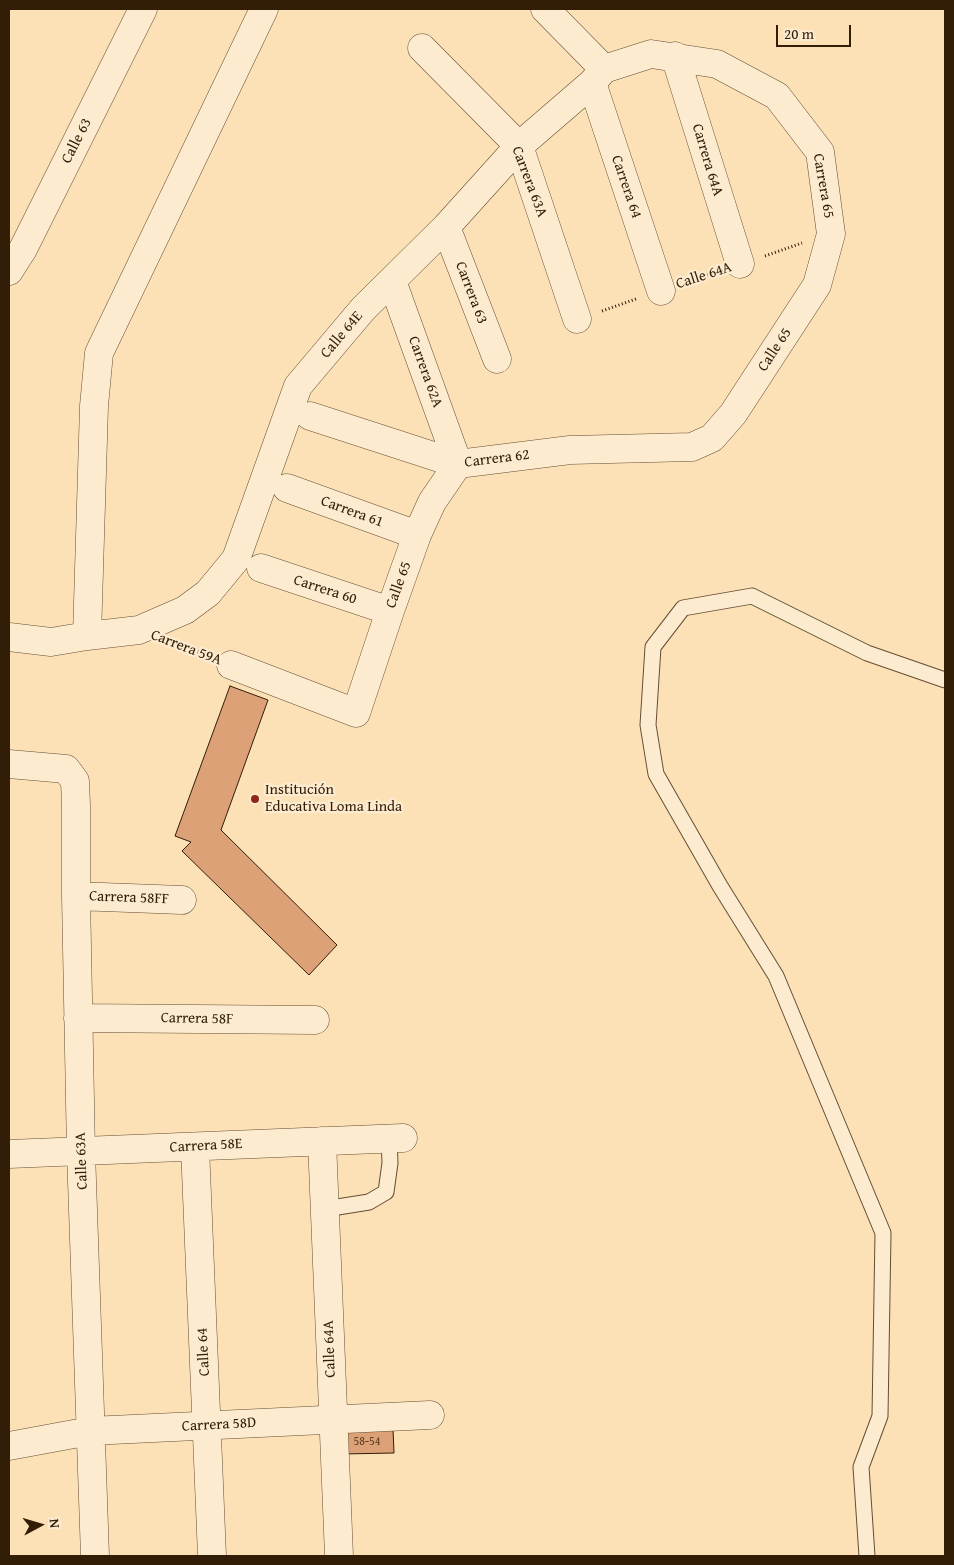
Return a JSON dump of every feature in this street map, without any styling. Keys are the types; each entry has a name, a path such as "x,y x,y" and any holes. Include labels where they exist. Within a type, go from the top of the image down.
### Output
{"street":[{"name":"Calle 63","path":"9,271 23,249 143,9"},
{"path":"86,636 94,406 99,353 264,9"},
{"name":"Carrera 64","path":"545,9 598,76 661,290"},
{"name":"Carrera 63A","path":"422,48 519,146 577,319"},
{"name":"Carrera 65","path":"598,76 650,54 675,56 717,64 777,96 820,152 831,234"},
{"name":"Carrera 64A","path":"675,56 740,264"},
{"name":"Calle 64E","path":"139,630 185,610 208,593 236,559 298,386 363,309 446,226 519,146 598,76"},
{"name":"Carrera 63","path":"446,226 497,359"},
{"name":"Calle 65","path":"692,447 712,438 733,414 776,350 817,285 831,234"},
{"name":"Carrera 62A","path":"392,281 458,464"},
{"name":"Carrera 62","path":"310,416 458,464 570,450 692,447"},
{"name":"Calle 65","path":"356,714 390,611 418,535 432,502 458,464"},
{"name":"Carrera 61","path":"287,488 418,535"},
{"name":"Carrera 60","path":"261,568 390,611"},
{"name":"Carrera 59A","path":"9,637 51,642 139,630"},
{"name":"Carrera 59A","path":"231,664 356,714"},
{"name":"Calle 63A","path":"9,764 66,769 75,781 81,1152 95,1556"},
{"name":"Carrera 58FF","path":"76,896 182,900"},
{"name":"Carrera 58F","path":"78,1018 315,1020"},
{"name":"Carrera 58E","path":"9,1154 396,1138"},
{"name":"Calle 64A","path":"322,1141 339,1556"},
{"name":"Calle 64","path":"195,1147 212,1556"},
{"name":"Carrera 58D","path":"9,1446 90,1431 333,1418 430,1415"}],"lane":[{"path":"867,1556 861,1467 880,1416 883,1232 776,976 720,886 656,774 648,725 653,647 683,608 752,596 867,653 945,680"},
{"path":"325,1209 369,1202 386,1192 396,1138"}],"path":[{"name":"Calle 64A","path":"577,319 831,234"},
{"name":"Carrera 59A","path":"139,630 231,664"}],"building":[{"path":"230,686 268,700 221,830 337,945 309,975 182,851 191,842 175,836"},
{"path":"393,1429 394,1453 342,1454 341,1431"}],"place":[{"name":"Institución Educativa Loma Linda","path":"255,799"}]}
